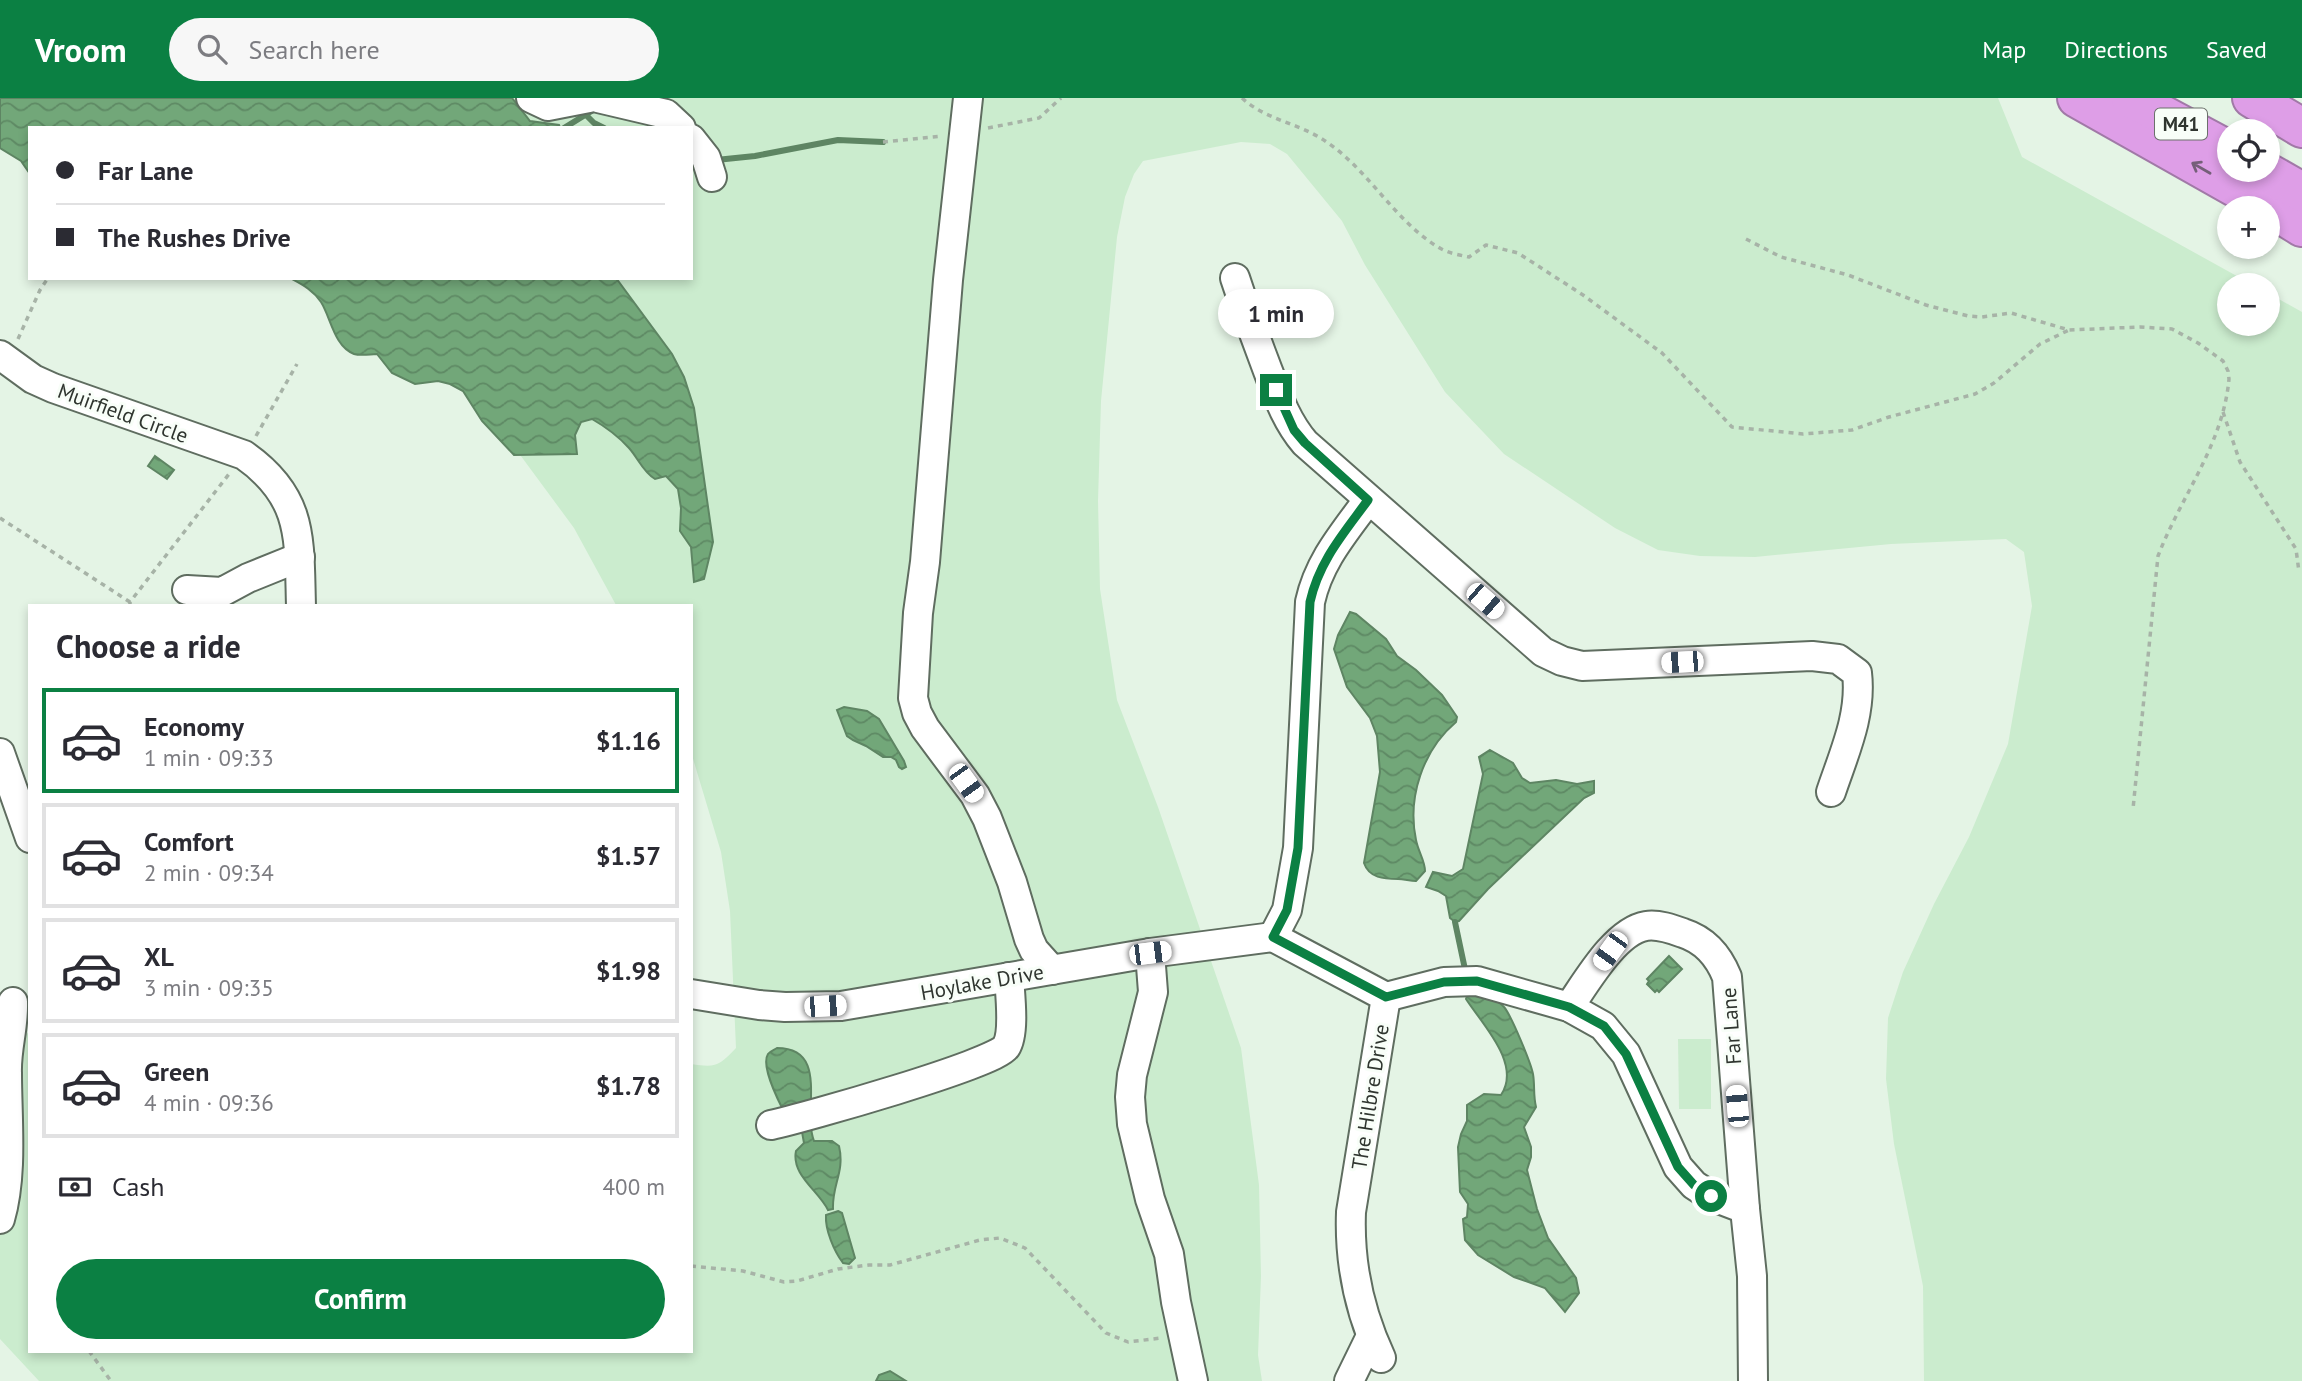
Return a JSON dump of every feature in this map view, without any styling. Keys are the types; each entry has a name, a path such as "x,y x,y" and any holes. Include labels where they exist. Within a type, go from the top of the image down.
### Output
{"highway":[{"path":"2077,98 2302,227"},
{"name":"M41","path":"2131,98 2217,144"},
{"path":"2252,98 2302,128"},
{"path":"2280,180 2302,192"}],"street":[{"path":"531,98 548,106 599,99 672,113"},
{"path":"968,98 948,279 913,698 925,728 975,795 987,818 1012,882 1028,939 1052,970"},
{"path":"1235,278 1284,411 1294,430 1368,500 1543,652 1582,666 1812,656 1838,659 1857,673 1860,694 1854,724 1831,792"},
{"name":"Muirfield Circle","path":"4,358 33,379 53,388 244,455 263,468 285,497 295,519 300,557 301,604"},
{"path":"1273,937 1287,910 1298,848 1310,602 1320,567 1368,500"},
{"path":"187,590 222,592 300,557"},
{"path":"0,753 18,833"},
{"name":"Far Lane","path":"1569,1007 1610,951 1628,934 1645,926 1663,927 1687,934 1710,948 1720,960 1727,977 1752,1276 1753,1381"},
{"name":"Hoylake Drive","path":"693,994 759,1005 841,1006 1150,953 1273,937"},
{"name":"The Hilbre Drive","path":"1273,937 1386,997 1351,1212 1352,1265 1376,1347 1349,1381"},
{"path":"1150,953 1153,992 1132,1075 1132,1124 1150,1199 1169,1254 1193,1381"},
{"path":"778,1124 965,1067 1004,1050 1010,1031 1009,977"},
{"path":"1386,997 1467,981 1569,1007 1604,1026 1626,1054 1678,1167 1694,1185 1711,1196 1745,1209"},
{"path":"0,1219 6,1193 6,1071 14,1003"}],"path":[{"path":"1242,98 1261,113 1312,132 1332,145 1412,228 1440,249 1469,257 1486,246 1518,253 1583,295 1662,353 1732,427 1804,434 1852,430 1889,416 1975,394 1994,383 2040,344 2069,330"},
{"path":"1746,239 1780,257 1848,275 1948,312 1977,317 2011,313 2069,330 2172,328 2222,361 2228,371 2228,390 2221,422 2211,449 2158,556 2133,809"},
{"path":"4,358 47,280"},
{"path":"0,518 130,604 244,455 298,364"},
{"path":"2223,410 2240,462 2296,549 2298,572"},
{"path":"693,1266 743,1271 784,1282 797,1281 838,1269 890,1265 980,1240 1000,1238 1025,1248 1098,1325 1114,1337 1138,1342 1184,1333"},
{"path":"90,1353 111,1381"}],"shaded area":[{"path":"291,98 1998,98 2022,157 2231,273 2217,273 2217,336 2280,336 2280,300 2302,312 2302,1381 1924,1381 1923,1286 1894,1144 1886,1079 1888,1018 1903,972 1969,837 2008,744 2032,606 2024,552 2006,539 1891,544 1755,557 1700,556 1658,550 1615,528 1504,454 1445,392 1365,265 1342,221 1287,154 1270,144 1241,142 1143,161 1134,174 1125,197 1117,237 1101,401 1098,501 1100,589 1117,700 1158,807 1241,1048 1259,1185 1261,1276 1258,1355 1262,1381 39,1381 0,1339 0,1047 28,1033 28,1353 693,1353 693,1064 716,1064 736,1048 730,911 721,852 693,759 693,604 615,604 574,528 393,280 693,280 693,126 307,126"},
{"path":"1678,1039 1711,1039 1711,1109 1679,1109"}],"water":[{"path":"0,98 512,98 530,121 559,126 28,126 28,171 21,161 0,148"},
{"path":"293,280 617,280 672,354 684,377 694,408 713,542 704,579 694,582 691,547 680,531 678,489 666,476 655,479 651,476 629,448 607,429 592,419 581,422 575,435 577,454 514,455 482,421 463,391 438,381 415,384 392,373 377,354 357,355 347,350 337,338 318,298"},
{"path":"155,456 174,470 167,479 148,466"},
{"path":"1350,612 1386,639 1397,656 1442,695 1457,717 1456,722 1444,733 1426,760 1416,791 1414,824 1425,871 1416,881 1378,877 1369,872 1364,863 1380,772 1377,736 1370,718 1347,687 1334,649"},
{"path":"844,707 867,711 879,719 906,767 902,769 891,757 883,757 847,736 837,710"},
{"path":"1490,750 1513,763 1522,778 1530,783 1556,780 1577,784 1594,781 1594,793 1584,798 1455,922 1450,918 1446,896 1426,887 1433,872 1452,876 1463,869 1483,774 1479,757"},
{"path":"1669,956 1682,969 1659,992 1655,992 1647,984 1647,979"},
{"path":"1468,994 1488,997 1504,1007 1531,1068 1536,1107 1524,1127 1531,1147 1527,1170 1548,1238 1576,1278 1579,1293 1565,1312 1545,1288 1514,1277 1478,1255 1465,1240 1463,1219 1467,1217 1468,1204 1460,1192 1458,1147 1467,1121 1467,1105 1484,1094 1501,1095 1507,1070 1490,1032 1466,999"},
{"path":"777,1048 793,1051 803,1058 809,1070 814,1141 832,1141 839,1146 840,1163 833,1209 828,1210 798,1168 796,1151 804,1143 802,1132 795,1132 791,1125 767,1070 768,1054"},
{"path":"838,1211 842,1213 855,1258 849,1264 843,1263 840,1258 827,1227 826,1215"},
{"path":"890,1371 906,1381 876,1381 879,1375"}],"waterway":[{"path":"567,126 598,107"},
{"path":"586,115 600,126"},
{"path":"716,160 755,156 838,140 883,142"},
{"path":"1455,922 1466,974"}],"route":[{"path":"1276,390 1294,430 1368,500 1320,567 1310,602 1298,848 1287,910 1273,937 1386,997 1444,982 1477,981 1569,1007 1604,1026 1626,1054 1678,1167 1694,1185 1711,1196"}]}
